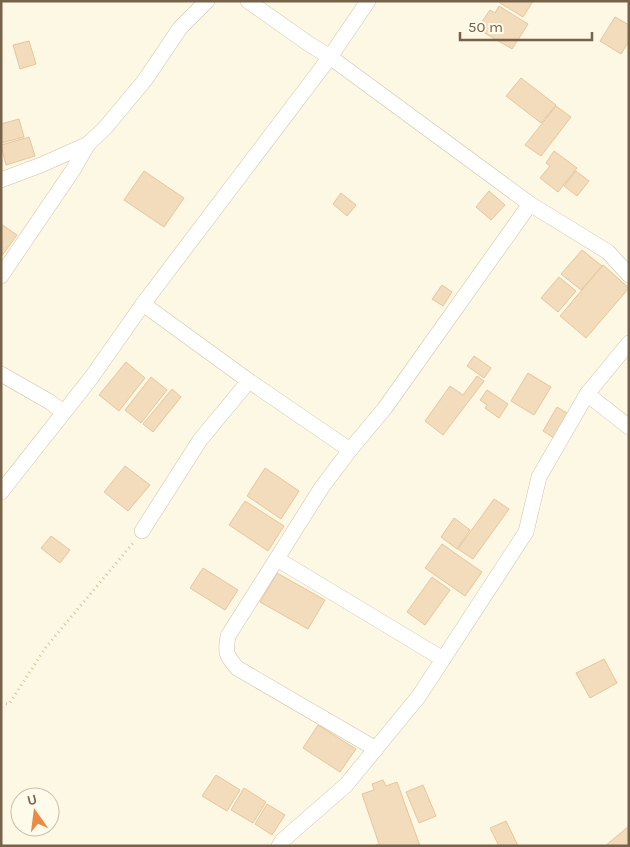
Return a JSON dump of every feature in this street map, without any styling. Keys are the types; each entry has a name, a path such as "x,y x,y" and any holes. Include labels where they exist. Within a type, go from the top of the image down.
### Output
{"street":[{"path":"1,276 74,170 88,144 105,128 145,80 180,28 207,1"},
{"path":"248,1 330,57 530,204 608,252 629,275"},
{"path":"1,492 91,378 143,304 330,57 368,1"},
{"path":"1,180 88,144"},
{"path":"376,748 237,668 228,657 226,650 228,636 322,487 385,408 530,204"},
{"path":"143,304 249,381 350,450"},
{"path":"279,846 282,841 346,785 419,696 526,532 539,477 587,394 629,343"},
{"path":"1,374 50,402 63,412"},
{"path":"142,531 200,440 249,381"},
{"path":"587,394 629,427"},
{"path":"277,558 443,659"}],"path":[{"path":"1,703 9,704 46,647 142,531"}],"building":[{"path":"500,1 533,1 523,17 500,3"},
{"path":"499,6 528,24 512,49 483,32 486,27 481,23 490,10 495,13"},
{"path":"615,17 629,25 629,41 621,54 600,41"},
{"path":"29,41 36,64 20,69 13,45"},
{"path":"521,78 556,105 541,123 506,96"},
{"path":"556,106 571,117 541,156 525,145"},
{"path":"19,119 24,137 1,143 1,124"},
{"path":"29,137 35,156 6,165 1,145"},
{"path":"554,151 577,168 558,192 540,178 550,166 546,163"},
{"path":"144,171 184,198 164,227 124,200"},
{"path":"576,171 589,181 577,196 564,186"},
{"path":"489,191 505,205 491,220 476,207"},
{"path":"341,193 356,205 347,216 333,204"},
{"path":"1,224 17,235 1,257"},
{"path":"582,250 602,266 581,290 561,274"},
{"path":"603,265 629,288 586,338 560,316"},
{"path":"559,277 576,291 558,312 541,298"},
{"path":"442,285 452,292 443,306 432,299"},
{"path":"474,356 491,368 484,378 467,366"},
{"path":"126,362 145,378 119,411 99,395"},
{"path":"528,373 551,387 534,415 511,401"},
{"path":"477,376 484,381 443,435 425,421 450,386 463,395"},
{"path":"151,377 167,390 141,423 125,410"},
{"path":"172,389 181,397 153,432 143,424"},
{"path":"487,390 508,404 499,418 485,408 487,405 480,400"},
{"path":"557,407 572,416 557,440 543,431"},
{"path":"125,466 150,485 128,511 104,492"},
{"path":"265,468 299,491 281,519 247,496"},
{"path":"494,499 509,509 473,559 458,549"},
{"path":"245,501 284,526 268,551 229,525"},
{"path":"454,518 470,530 457,549 441,537"},
{"path":"51,536 70,550 60,563 41,548"},
{"path":"442,544 482,572 465,596 425,568"},
{"path":"203,568 238,590 225,610 190,588"},
{"path":"277,573 325,600 308,629 260,602"},
{"path":"432,577 450,590 425,625 407,612"},
{"path":"604,659 617,683 590,698 576,673"},
{"path":"318,725 356,749 340,772 303,748"},
{"path":"216,775 240,790 227,811 202,796"},
{"path":"383,780 386,786 397,782 420,846 374,846 379,844 362,794 374,790 372,784"},
{"path":"423,785 436,816 419,823 406,792"},
{"path":"244,788 266,802 253,823 231,810"},
{"path":"267,804 285,815 272,835 255,824"},
{"path":"506,821 518,846 499,846 490,828"},
{"path":"629,826 629,846 605,846"}]}
